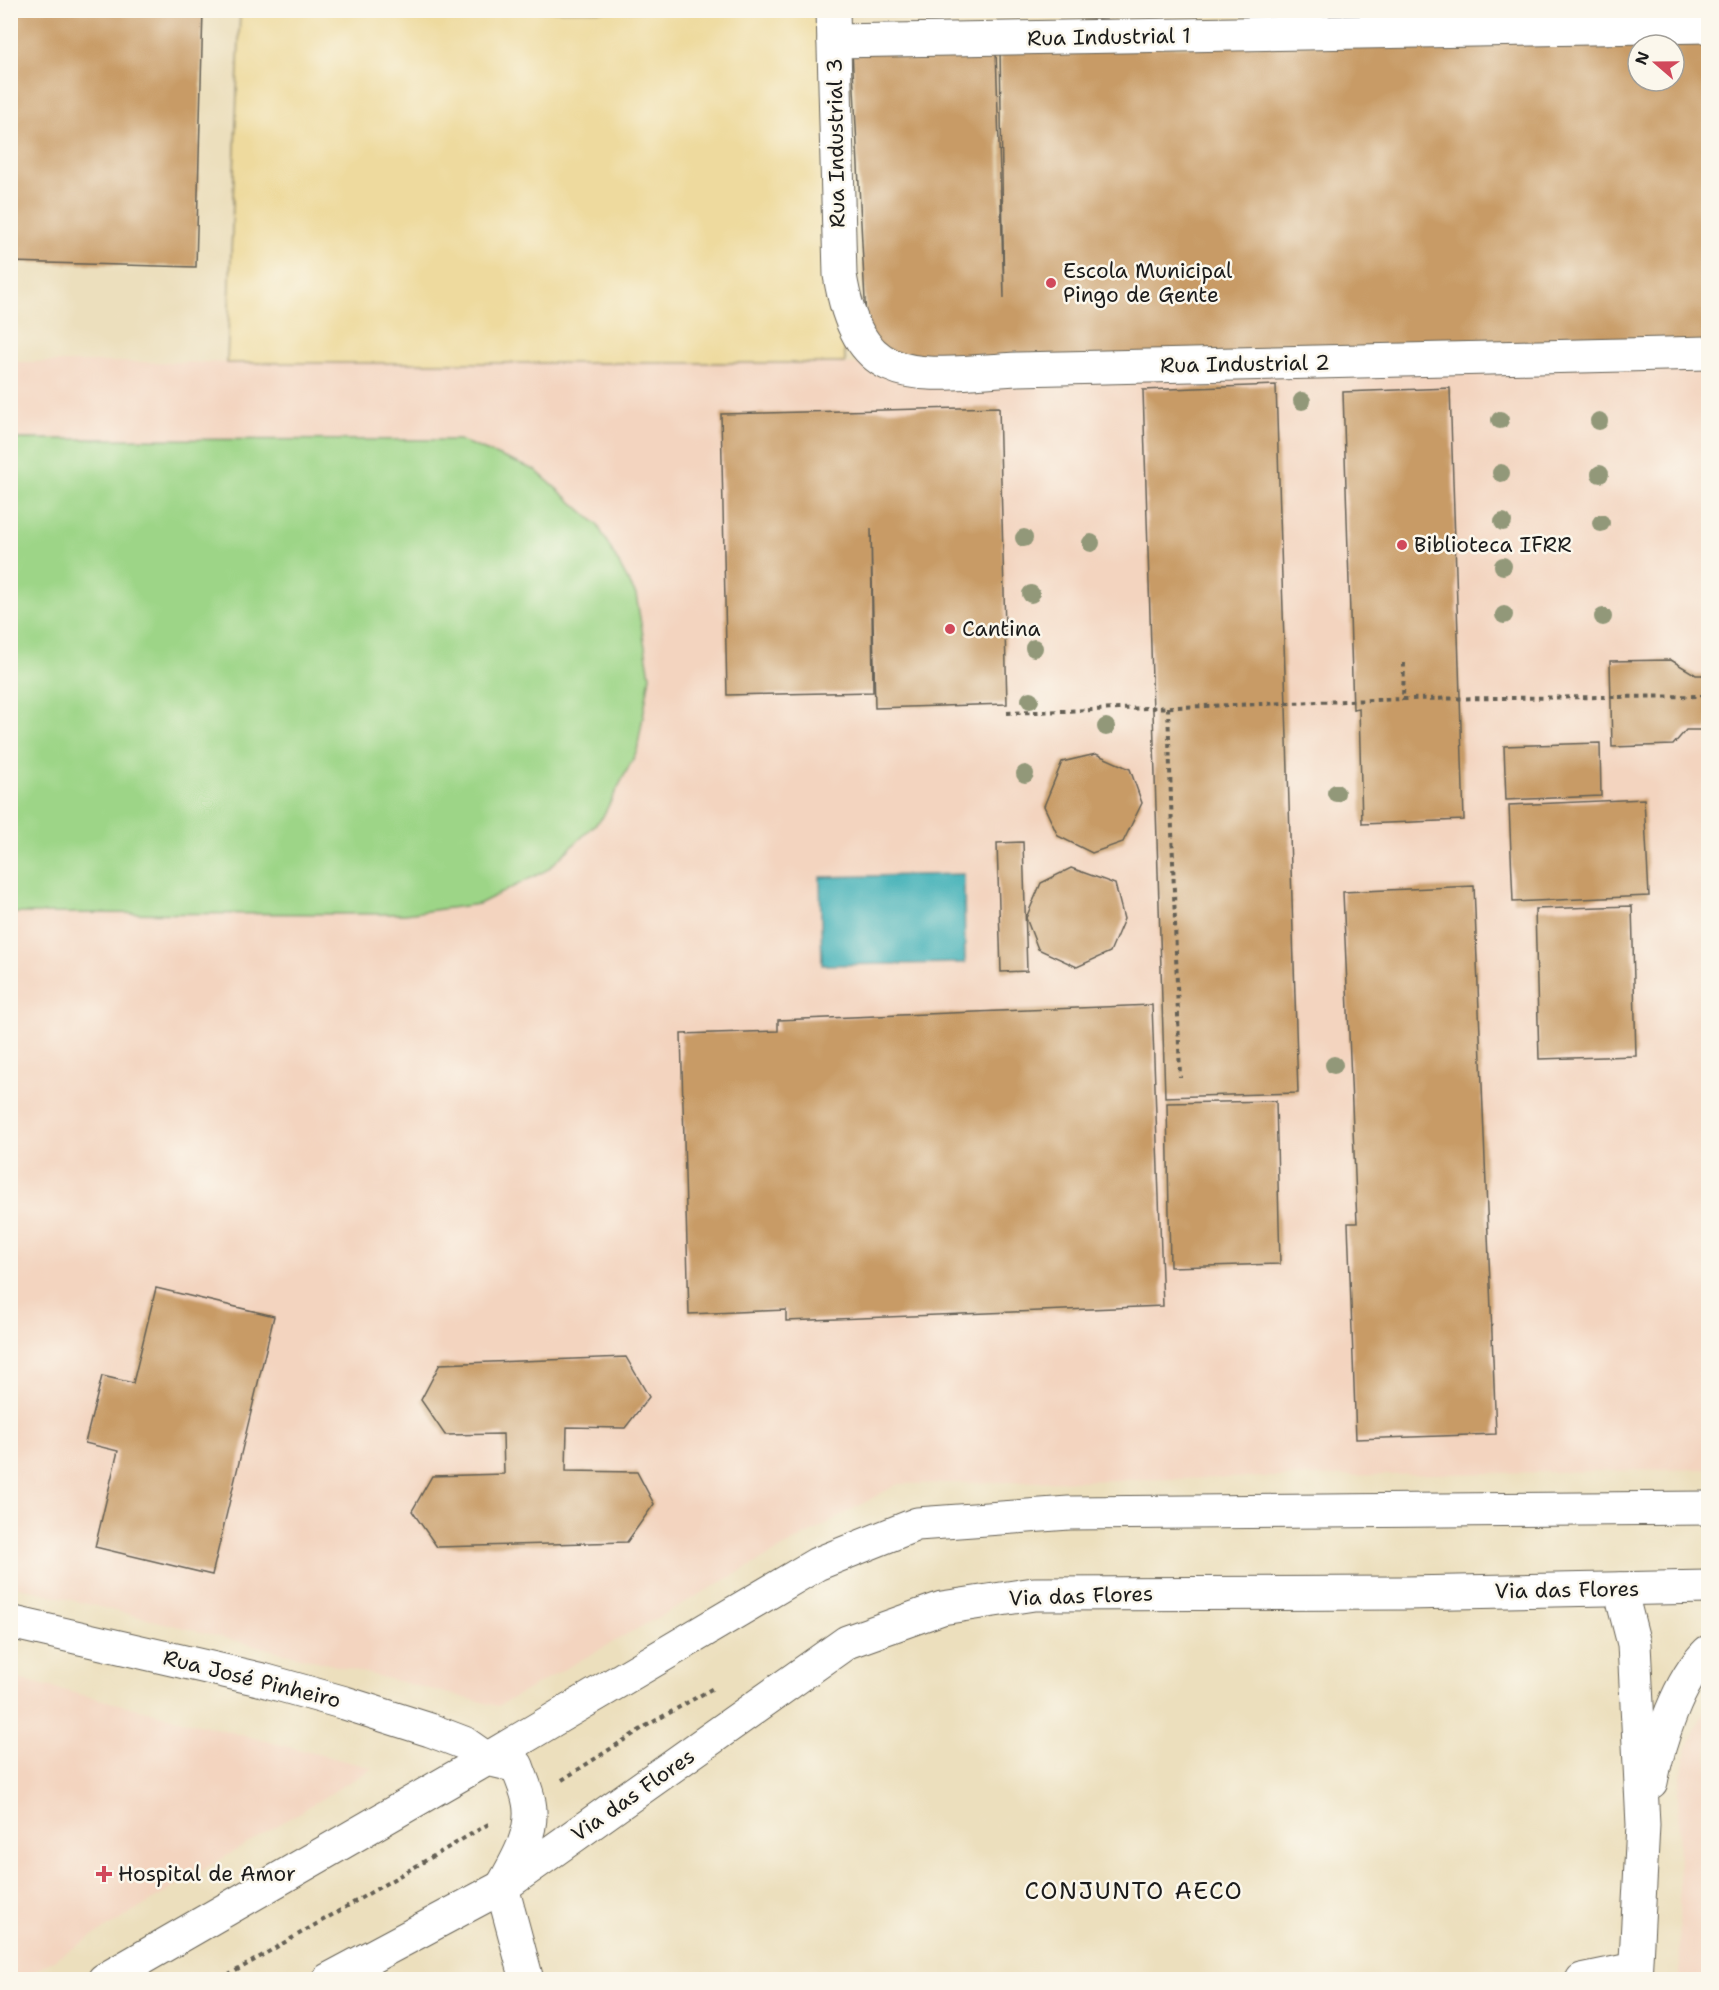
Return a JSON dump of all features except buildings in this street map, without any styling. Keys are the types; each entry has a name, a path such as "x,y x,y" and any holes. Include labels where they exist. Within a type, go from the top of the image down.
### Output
{"street":[{"name":"Rua Industrial 1","path":"834,26 1708,26"},
{"name":"Rua Industrial 3","path":"834,26 840,275"},
{"name":"Rua Industrial 2","path":"840,275 846,310 853,327 870,351 897,368 925,374 1018,369 1708,352"},
{"path":"104,1980 487,1759 817,1564 917,1524 1069,1513 1708,1508"},
{"name":"Via das Flores","path":"328,1980 502,1887 847,1642 942,1608 1034,1594 1407,1593 1708,1587"},
{"path":"1582,1980 1635,1974 1643,1825 1634,1644 1620,1589"},
{"name":"Rua José Pinheiro","path":"10,1622 263,1680 335,1700 464,1743 487,1759"},
{"path":"1643,1825 1656,1754 1677,1697 1708,1652"},
{"path":"487,1759 517,1766 529,1801 531,1816 527,1833 519,1857 502,1887 527,1980"}],"path":[{"path":"1403,699 1404,663"},
{"path":"1007,713 1403,699 1708,696"},
{"path":"1168,707 1180,1077"}],"shaded area":[{"path":"1708,344 1708,1469 898,1484 498,1706 11,1585 11,362 902,364"},
{"name":"Hospital de Amor","path":"10,1677 373,1768 22,1979 11,1979"},
{"path":"1708,1702 1708,1979 1680,1979 1678,1791 1687,1748"}],"green space":[{"path":"11,439 459,440 535,470 597,524 636,595 650,676 637,751 602,818 547,870 479,904 405,914 11,913"}],"sand":[{"path":"240,11 842,11 845,363 227,363"}],"water":[{"path":"964,874 965,963 822,965 820,877"}],"place":[{"name":"Escola Municipal Pingo de Gente","path":"1051,283"},
{"name":"Biblioteca IFRR","path":"1402,545"},
{"name":"Cantina","path":"950,629"},
{"name":"Hospital de Amor","path":"104,1874"}],"district":[{"name":"CONJUNTO AECO","path":"1134,1891"}]}
